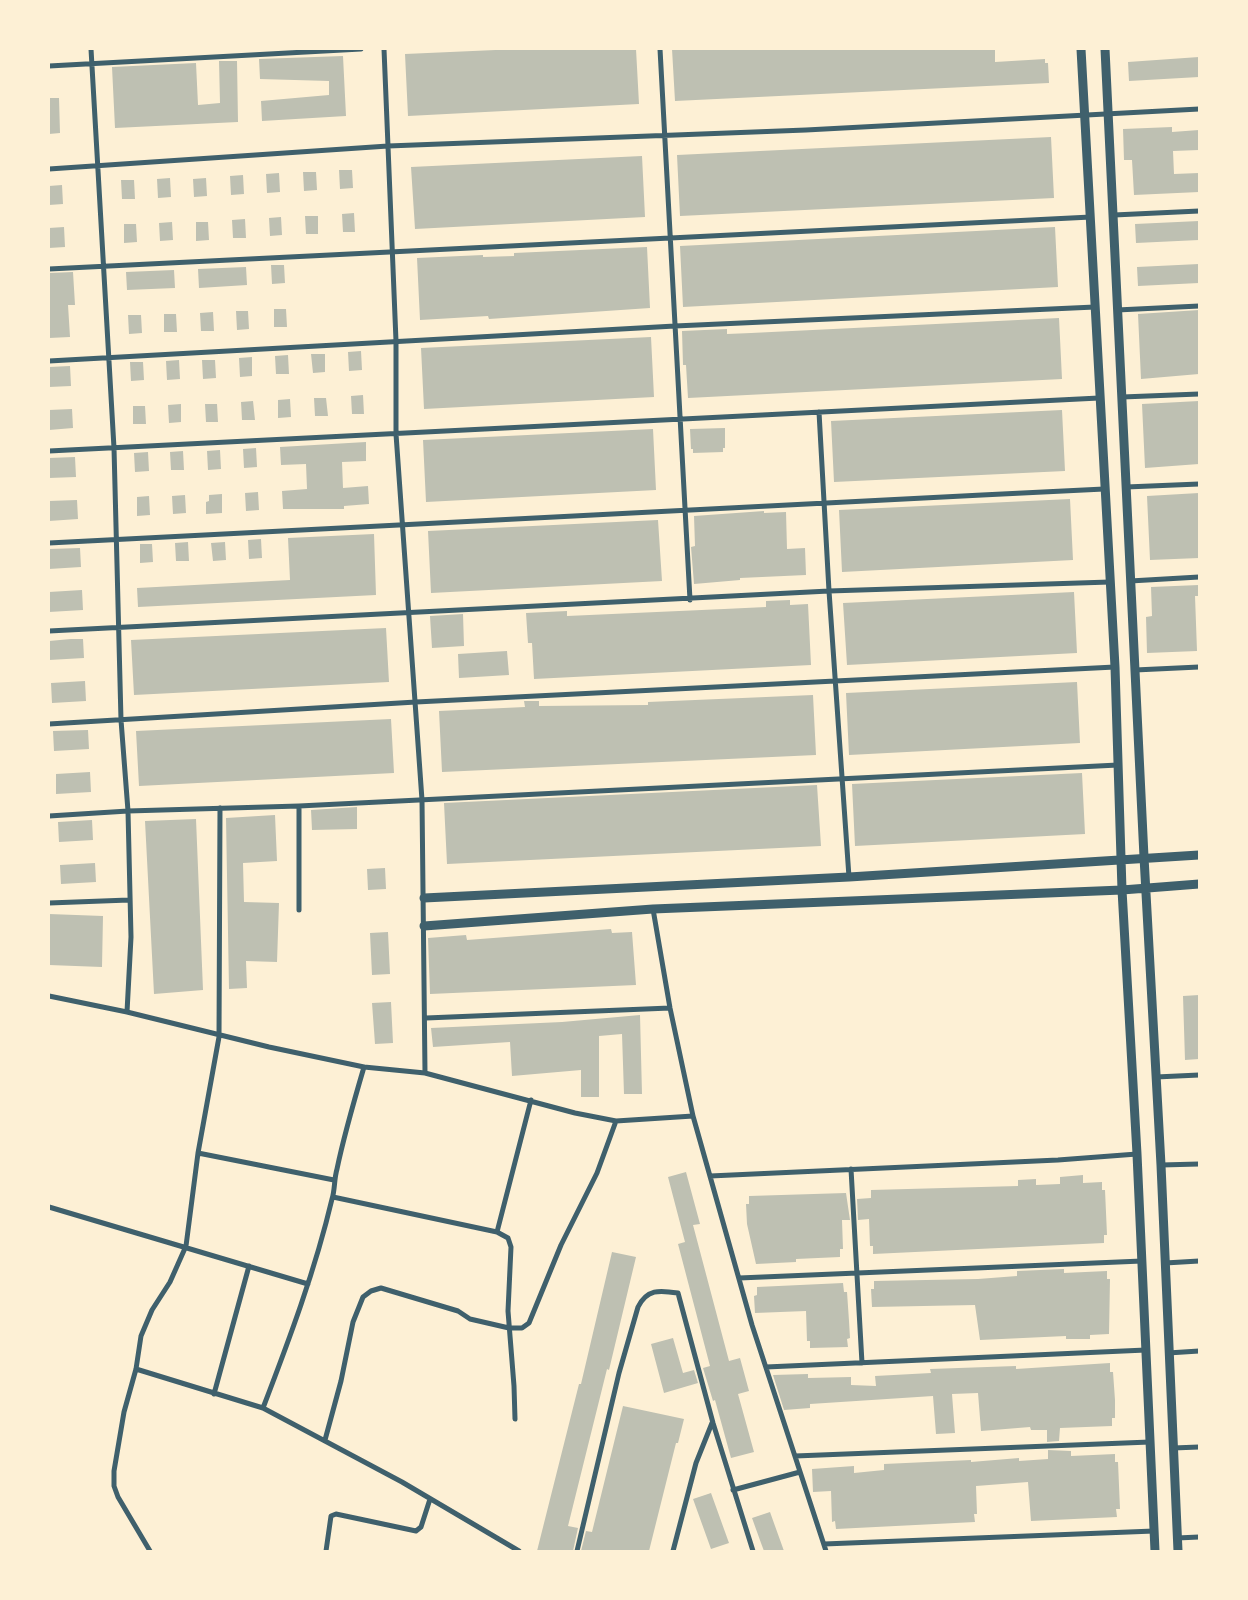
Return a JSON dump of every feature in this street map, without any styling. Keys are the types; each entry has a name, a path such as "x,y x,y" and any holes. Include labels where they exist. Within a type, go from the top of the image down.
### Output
{"street":[{"path":"92,49 114,448 122,720 128,811 131,937 127,1012"},
{"path":"49,66 361,49"},
{"path":"384,49 396,341 396,434 422,800 426,1018 425,1074"},
{"path":"660,49 690,600"},
{"path":"1081,49 1115,667 1122,890 1137,1154 1155,1551"},
{"path":"1105,49 1130,581 1161,1165 1178,1551"},
{"path":"49,169 388,146 665,136 1199,109"},
{"path":"1114,215 1199,211"},
{"path":"49,269 1091,217"},
{"path":"1117,310 1199,306"},
{"path":"49,361 675,326 1095,307"},
{"path":"1122,397 1199,394"},
{"path":"49,451 680,421 1099,398"},
{"path":"819,412 829,591 849,877"},
{"path":"1126,487 1199,484"},
{"path":"49,543 404,526 684,508 1104,489"},
{"path":"1130,581 1199,577"},
{"path":"49,631 690,600 829,591 1110,582"},
{"path":"1135,670 1199,666"},
{"path":"49,724 416,702 1115,667"},
{"path":"49,816 128,811 299,806 1118,765"},
{"path":"299,806 299,910"},
{"path":"150,1551 118,1497 114,1486 114,1470 124,1412 136,1369 141,1336 152,1310 170,1282 186,1246 198,1153 219,1036 220,808"},
{"path":"424,898 849,877 1199,855"},
{"path":"424,926 653,909 1122,890 1199,884"},
{"path":"49,903 129,900"},
{"path":"653,909 670,1008 693,1116 766,1368 826,1551"},
{"path":"49,996 127,1012 219,1036 364,1067 425,1074 531,1100 575,1113 616,1121 693,1116"},
{"path":"426,1018 670,1008"},
{"path":"263,1408 308,1284 333,1197 334,1180 345,1133 364,1067"},
{"path":"1156,1077 1199,1075"},
{"path":"497,1232 531,1100"},
{"path":"325,1440 341,1381 353,1322 363,1297 371,1291 381,1288 458,1312 470,1319 509,1328 522,1328 529,1323 561,1245 597,1173 616,1121"},
{"path":"198,1153 334,1180"},
{"path":"710,1176 1137,1154"},
{"path":"1161,1165 1199,1164"},
{"path":"851,1169 862,1363"},
{"path":"333,1197 497,1232 511,1242 509,1328 515,1418"},
{"path":"49,1207 186,1246 308,1284"},
{"path":"739,1278 1142,1261"},
{"path":"1164,1263 1199,1261"},
{"path":"214,1394 249,1266"},
{"path":"576,1551 621,1364 638,1307 643,1297 652,1291 678,1293 713,1423 753,1551"},
{"path":"766,1368 1146,1350"},
{"path":"1168,1352 1199,1351"},
{"path":"136,1369 263,1408 430,1498 519,1551"},
{"path":"673,1551 696,1463 713,1423"},
{"path":"795,1456 1150,1442"},
{"path":"1173,1448 1199,1447"},
{"path":"733,1490 800,1472"},
{"path":"326,1551 331,1516 336,1514 416,1531 421,1527 430,1498"},
{"path":"824,1544 1154,1531"},
{"path":"1177,1538 1199,1537"}],"building":[{"path":"518,49 636,49 639,104 408,116 405,54"},
{"path":"672,49 995,49 995,62 1045,59 1045,63 1048,63 1049,83 675,101"},
{"path":"343,56 346,116 262,121 261,101 329,95 329,81 260,79 259,59"},
{"path":"1199,57 1199,77 1129,81 1128,62"},
{"path":"219,61 237,61 238,122 115,128 112,67 196,63 198,105 220,103"},
{"path":"49,98 59,98 60,133 49,134"},
{"path":"1172,127 1172,132 1199,130 1199,150 1173,151 1174,174 1199,173 1199,192 1134,195 1132,160 1124,160 1123,129"},
{"path":"1051,137 1054,198 680,216 677,155"},
{"path":"642,156 645,217 415,229 411,167"},
{"path":"339,170 352,170 353,188 340,189"},
{"path":"303,172 316,172 317,190 304,191"},
{"path":"279,173 280,192 267,193 266,174"},
{"path":"243,175 244,194 231,195 230,176"},
{"path":"170,178 171,197 158,198 157,179"},
{"path":"206,178 207,196 194,197 193,179"},
{"path":"121,180 134,180 135,199 122,199"},
{"path":"62,185 63,204 49,205 49,186"},
{"path":"354,213 355,232 343,232 342,214"},
{"path":"305,216 318,216 318,234 306,234"},
{"path":"281,217 282,235 270,236 269,218"},
{"path":"245,219 246,238 233,238 232,220"},
{"path":"1199,221 1199,240 1136,243 1135,224"},
{"path":"172,222 173,240 160,241 159,223"},
{"path":"196,222 208,222 209,240 196,241"},
{"path":"124,224 136,224 137,242 124,243"},
{"path":"64,227 65,247 49,248 49,228"},
{"path":"1055,227 1058,287 683,307 680,246"},
{"path":"647,247 650,308 489,319 488,316 420,320 417,258 483,255 483,257 514,256 514,253"},
{"path":"1199,264 1199,283 1138,286 1137,267"},
{"path":"271,265 284,265 285,283 272,284"},
{"path":"246,267 247,285 199,288 198,269"},
{"path":"174,270 175,288 127,290 126,272"},
{"path":"73,272 75,305 68,305 70,337 49,338 49,273"},
{"path":"274,309 286,309 287,327 274,327"},
{"path":"1199,310 1199,374 1141,379 1138,314"},
{"path":"236,311 248,311 249,329 237,330"},
{"path":"213,312 214,331 201,331 200,313"},
{"path":"164,314 176,314 177,332 164,332"},
{"path":"128,315 141,315 142,333 129,334"},
{"path":"1059,318 1062,379 688,398 686,365 683,365 682,331 727,329 727,334"},
{"path":"651,337 654,397 424,409 421,348"},
{"path":"361,351 362,370 349,371 348,352"},
{"path":"311,354 325,354 325,372 313,373"},
{"path":"288,355 289,374 276,374 275,356"},
{"path":"252,357 252,376 240,377 239,358"},
{"path":"179,360 180,379 167,380 166,361"},
{"path":"202,360 215,360 216,378 203,379"},
{"path":"130,362 143,362 144,380 131,381"},
{"path":"70,366 71,386 49,387 49,367"},
{"path":"363,395 364,414 352,414 351,396"},
{"path":"314,398 326,398 328,416 315,416"},
{"path":"290,399 291,417 278,418 278,400"},
{"path":"253,401 255,420 242,420 241,402"},
{"path":"1199,401 1199,464 1145,468 1142,404"},
{"path":"181,404 181,422 169,423 168,405"},
{"path":"205,404 217,404 218,422 206,422"},
{"path":"133,406 145,406 146,424 133,424"},
{"path":"72,409 73,428 49,430 49,410"},
{"path":"1062,410 1065,471 834,482 831,421"},
{"path":"725,428 725,448 723,448 723,452 693,453 690,429"},
{"path":"653,429 656,490 426,502 423,440"},
{"path":"366,442 366,461 342,462 343,488 368,486 369,504 344,506 344,509 283,509 282,491 307,489 306,464 281,465 280,447"},
{"path":"256,448 257,467 244,468 243,449"},
{"path":"220,450 221,469 208,470 207,451"},
{"path":"183,451 184,470 171,470 170,452"},
{"path":"148,452 149,471 135,472 134,453"},
{"path":"75,457 76,477 49,478 49,458"},
{"path":"258,492 259,510 246,511 245,493"},
{"path":"1199,493 1199,558 1150,560 1147,496"},
{"path":"222,494 222,513 206,514 206,502 209,501 209,495"},
{"path":"185,495 186,513 173,514 172,496"},
{"path":"149,496 150,515 137,516 137,497"},
{"path":"1070,499 1073,560 842,572 839,510"},
{"path":"77,500 78,519 49,521 49,501"},
{"path":"764,511 764,513 786,512 787,549 805,548 806,575 740,578 740,580 694,584 691,547 695,546 694,516"},
{"path":"658,520 662,581 431,593 428,531"},
{"path":"374,534 376,595 138,607 137,588 290,580 288,538"},
{"path":"261,539 262,558 249,559 248,540"},
{"path":"188,542 189,561 176,561 175,543"},
{"path":"225,542 226,560 213,561 211,543"},
{"path":"140,544 152,544 153,562 140,563"},
{"path":"80,548 81,567 49,569 49,549"},
{"path":"1199,585 1199,596 1195,596 1197,651 1147,653 1146,617 1152,616 1151,587"},
{"path":"82,590 83,610 49,612 49,592"},
{"path":"1074,592 1077,653 847,665 843,603"},
{"path":"790,600 790,605 808,604 811,665 534,679 532,643 528,643 526,613 567,611 567,616 766,607 766,601"},
{"path":"463,614 464,646 432,648 430,616"},
{"path":"386,628 389,682 134,695 131,640"},
{"path":"83,639 84,658 49,660 49,641"},
{"path":"507,651 509,675 459,678 458,654"},
{"path":"85,681 86,701 52,703 51,683"},
{"path":"1077,682 1080,743 849,755 846,693"},
{"path":"813,695 816,755 442,772 439,711 525,707 524,701 539,701 539,706 648,705 648,702"},
{"path":"391,719 394,773 139,786 136,731"},
{"path":"88,730 89,749 54,751 53,731"},
{"path":"90,772 91,792 56,794 56,774"},
{"path":"1082,773 1085,834 855,846 852,784"},
{"path":"817,785 821,846 447,864 444,803"},
{"path":"357,807 357,829 312,830 311,810"},
{"path":"275,815 277,861 243,863 244,902 279,903 277,962 246,961 247,988 229,989 226,818"},
{"path":"196,819 203,990 154,994 145,821"},
{"path":"92,820 93,840 59,842 58,822"},
{"path":"95,863 96,882 61,884 60,865"},
{"path":"385,868 386,889 368,890 367,869"},
{"path":"49,914 103,916 102,967 49,965"},
{"path":"611,929 612,933 632,932 636,985 430,994 428,938 466,935 467,940"},
{"path":"388,932 390,974 372,975 370,933"},
{"path":"1199,995 1199,1059 1185,1060 1183,996"},
{"path":"391,1002 393,1043 375,1044 372,1003"},
{"path":"640,1015 642,1094 624,1094 622,1034 599,1036 599,1097 581,1097 581,1070 512,1076 510,1042 433,1047 431,1028 562,1022"},
{"path":"686,1172 700,1224 693,1225 729,1361 740,1358 749,1391 738,1394 754,1452 731,1458 715,1400 713,1401 703,1368 710,1366 678,1244 685,1242 668,1177"},
{"path":"1083,1175 1083,1183 1102,1182 1102,1190 1105,1190 1107,1235 1104,1235 1104,1243 873,1254 873,1246 870,1246 869,1219 858,1220 857,1199 871,1198 871,1190 1018,1186 1018,1180 1036,1179 1036,1185 1060,1184 1060,1177"},
{"path":"846,1193 850,1220 842,1220 843,1249 840,1249 840,1257 796,1259 796,1262 756,1264 747,1224 746,1204 749,1204 749,1196"},
{"path":"612,1252 636,1257 609,1370 607,1369 568,1526 578,1528 573,1551 537,1551 579,1384 581,1384"},
{"path":"1064,1269 1064,1273 1107,1271 1107,1279 1110,1279 1109,1334 1090,1335 1090,1339 1066,1339 1066,1336 980,1340 975,1305 872,1307 871,1289 874,1289 874,1281 978,1279 1017,1276 1017,1271"},
{"path":"843,1283 844,1292 847,1292 850,1338 847,1339 848,1347 810,1348 810,1341 807,1341 806,1311 755,1313 754,1296 757,1295 757,1287"},
{"path":"673,1338 683,1373 694,1370 698,1383 664,1393 651,1344"},
{"path":"1110,1363 1110,1372 1113,1372 1115,1400 1115,1418 1112,1418 1112,1426 1060,1428 1059,1441 1047,1442 1047,1430 1031,1430 1030,1427 981,1431 978,1393 952,1394 955,1433 936,1434 933,1396 810,1404 810,1408 784,1410 773,1375 808,1374 808,1378 851,1377 851,1385 876,1386 875,1376 931,1373 930,1369 1016,1366 1016,1369"},
{"path":"623,1406 684,1419 678,1443 676,1443 649,1551 581,1551 586,1531 592,1532"},
{"path":"1048,1450 1071,1451 1071,1456 1115,1454 1115,1462 1118,1462 1120,1509 1116,1509 1117,1517 1031,1521 1028,1482 976,1486 977,1514 974,1514 975,1522 836,1529 835,1521 832,1522 831,1491 813,1492 812,1469 854,1466 854,1473 884,1470 884,1464 971,1460 971,1462 1019,1458 1019,1461 1048,1459"},
{"path":"711,1493 729,1543 711,1549 693,1499"},
{"path":"770,1512 784,1551 764,1551 752,1518"}]}
